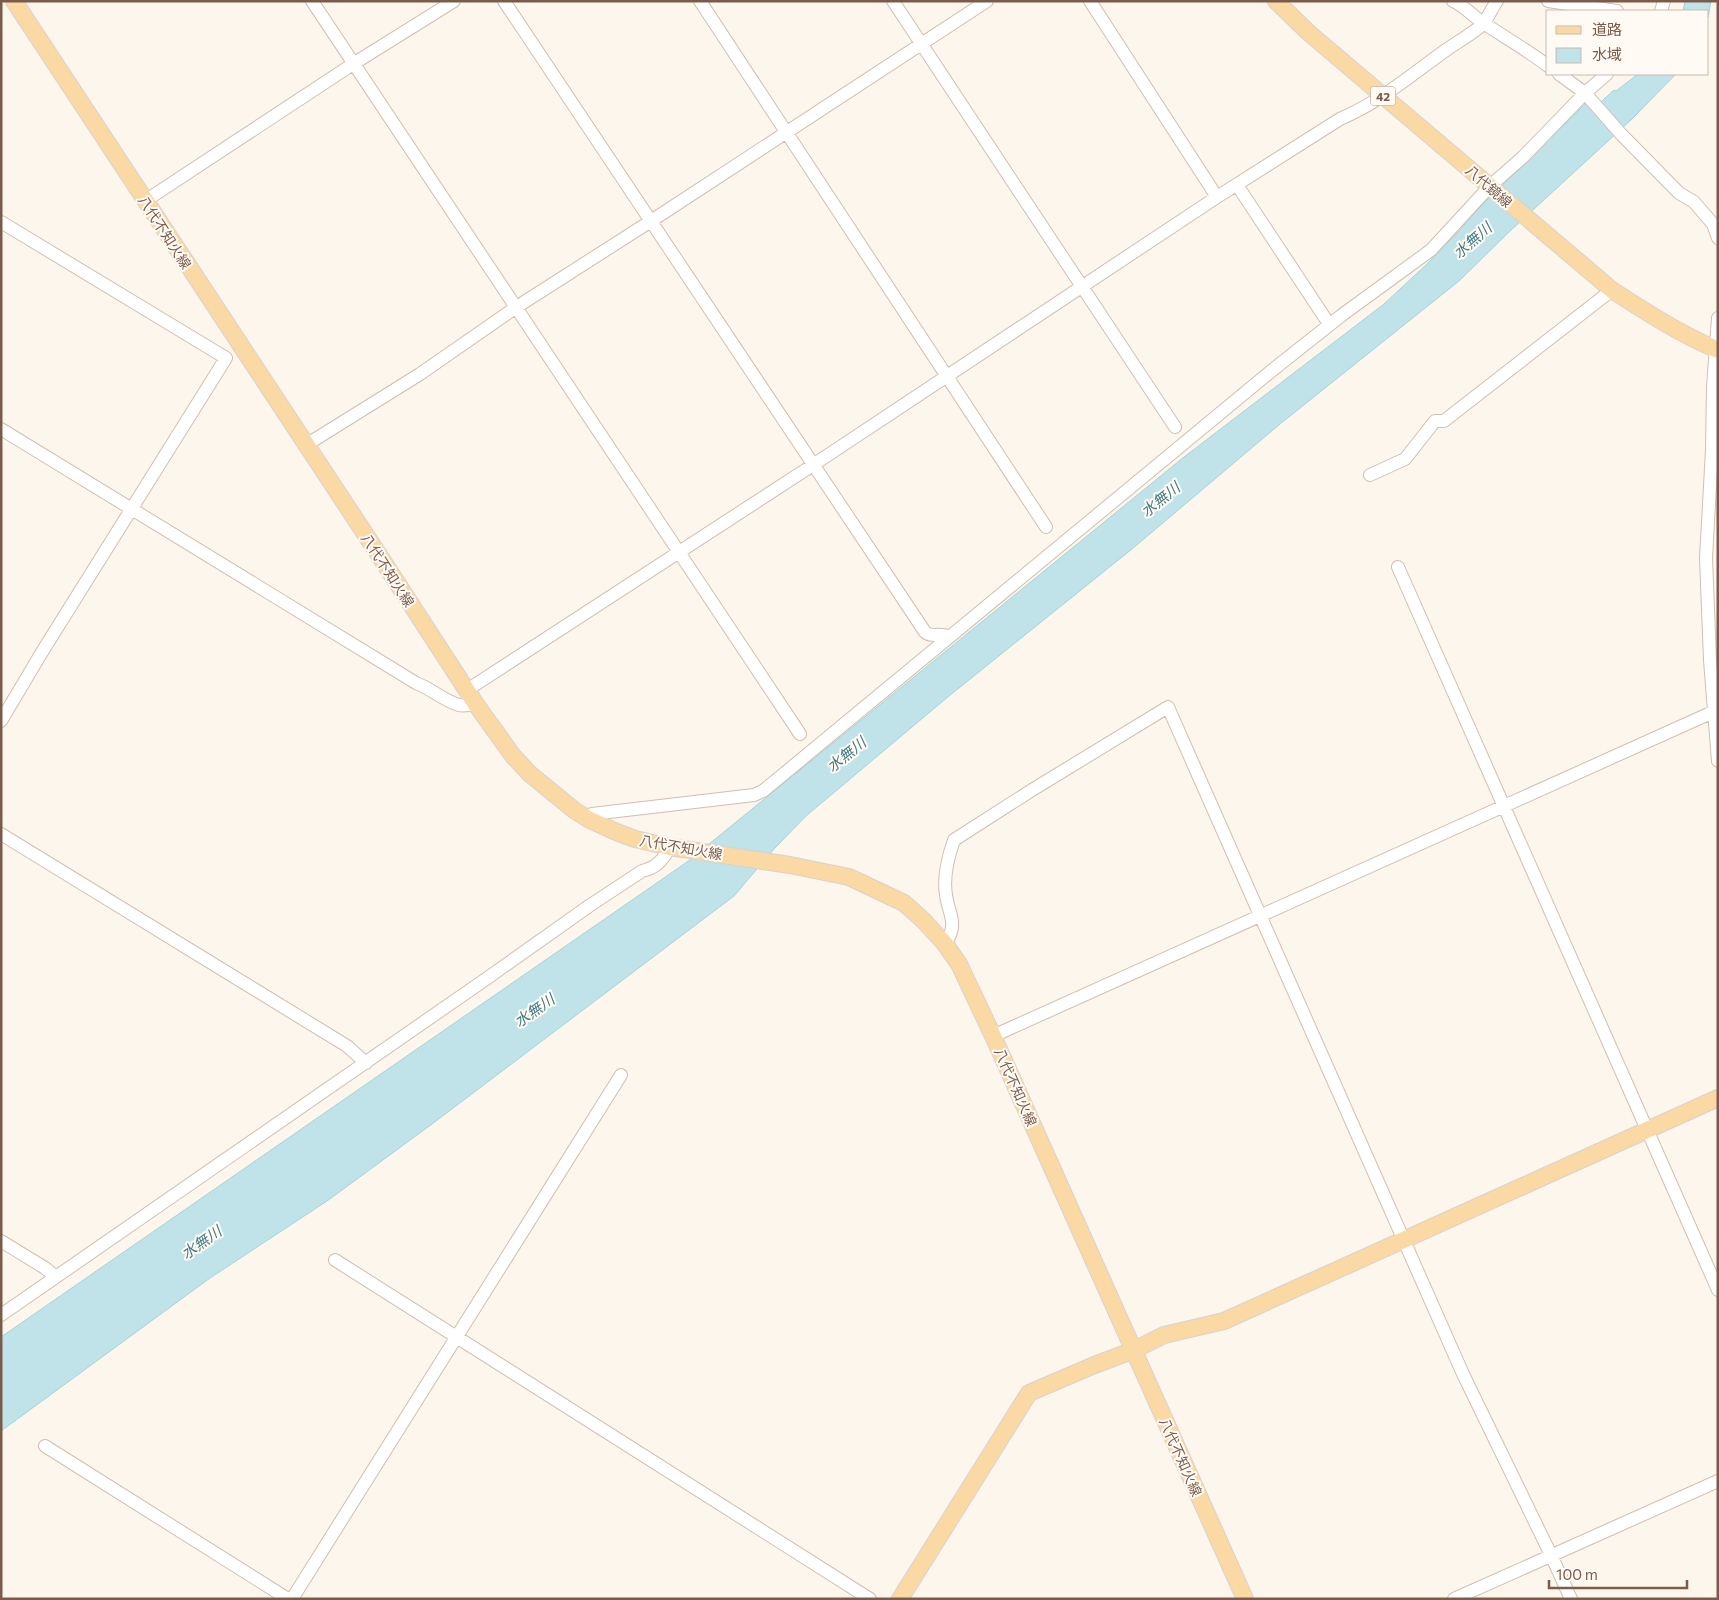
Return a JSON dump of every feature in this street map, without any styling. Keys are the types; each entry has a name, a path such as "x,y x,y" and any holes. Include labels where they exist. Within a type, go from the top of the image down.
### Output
{"main road":[{"name":"八代不知火線","path":"14,1 471,697 513,756 530,774 588,819 614,832 674,848 790,865 849,877 904,903 924,920 945,944 959,964 993,1036 1245,1599"},
{"name":"八代鏡線","path":"1276,1 1309,33 1612,290 1657,319 1717,350"},
{"path":"900,1599 1029,1393 1134,1350 1164,1335 1224,1321 1718,1098"}],"street":[{"path":"312,1 800,734"},
{"path":"145,201 353,64 454,1"},
{"path":"504,1 925,632 928,635 946,635 949,637"},
{"path":"700,1 1046,527"},
{"path":"893,1 1175,427"},
{"path":"306,446 420,374 515,308 987,1"},
{"path":"1090,1 1217,197"},
{"path":"1453,1 1460,4 1483,24 1525,48 1546,64"},
{"path":"1,429 133,508 416,683 426,686 458,705 466,705 471,697 563,629 678,552 813,465 1217,197 1340,119 1360,111 1402,84 1483,24 1497,1"},
{"path":"1548,1 1610,10"},
{"path":"1560,75 1585,93 1621,134 1679,193 1694,202 1714,224 1718,238"},
{"path":"588,819 592,814 754,795 763,792 1275,368 1342,315 1431,250 1585,93 1606,75"},
{"path":"1237,185 1325,318"},
{"path":"1,222 226,358 42,652 1,721"},
{"path":"1370,475 1405,459 1436,421 1444,421 1612,290"},
{"path":"1718,318 1706,558 1718,761"},
{"path":"1398,567 1718,1290"},
{"path":"945,944 951,934 953,925 946,894 946,871 954,840 1168,707 1462,1374 1571,1599"},
{"path":"993,1036 1714,712"},
{"path":"1,834 347,1046 366,1063"},
{"path":"1,1315 366,1063 589,906 642,871 652,869 674,848"},
{"path":"292,1599 621,1075"},
{"path":"1,1241 56,1277"},
{"path":"335,1260 870,1599"},
{"path":"45,1446 288,1599"},
{"path":"1454,1599 1718,1480"}],"water":[{"path":"1685,1 1711,1 1709,12 1709,10 1683,10"},
{"name":"水無川","path":"1637,75 1675,75 1632,119 1509,232 1459,281 1280,424 1132,549 949,696 806,816 774,849 734,896 327,1201 210,1278 1,1431 1,1337 687,862 1184,457 1384,304 1428,263 1480,207 1586,103 1592,110 1614,90 1616,91"}]}
